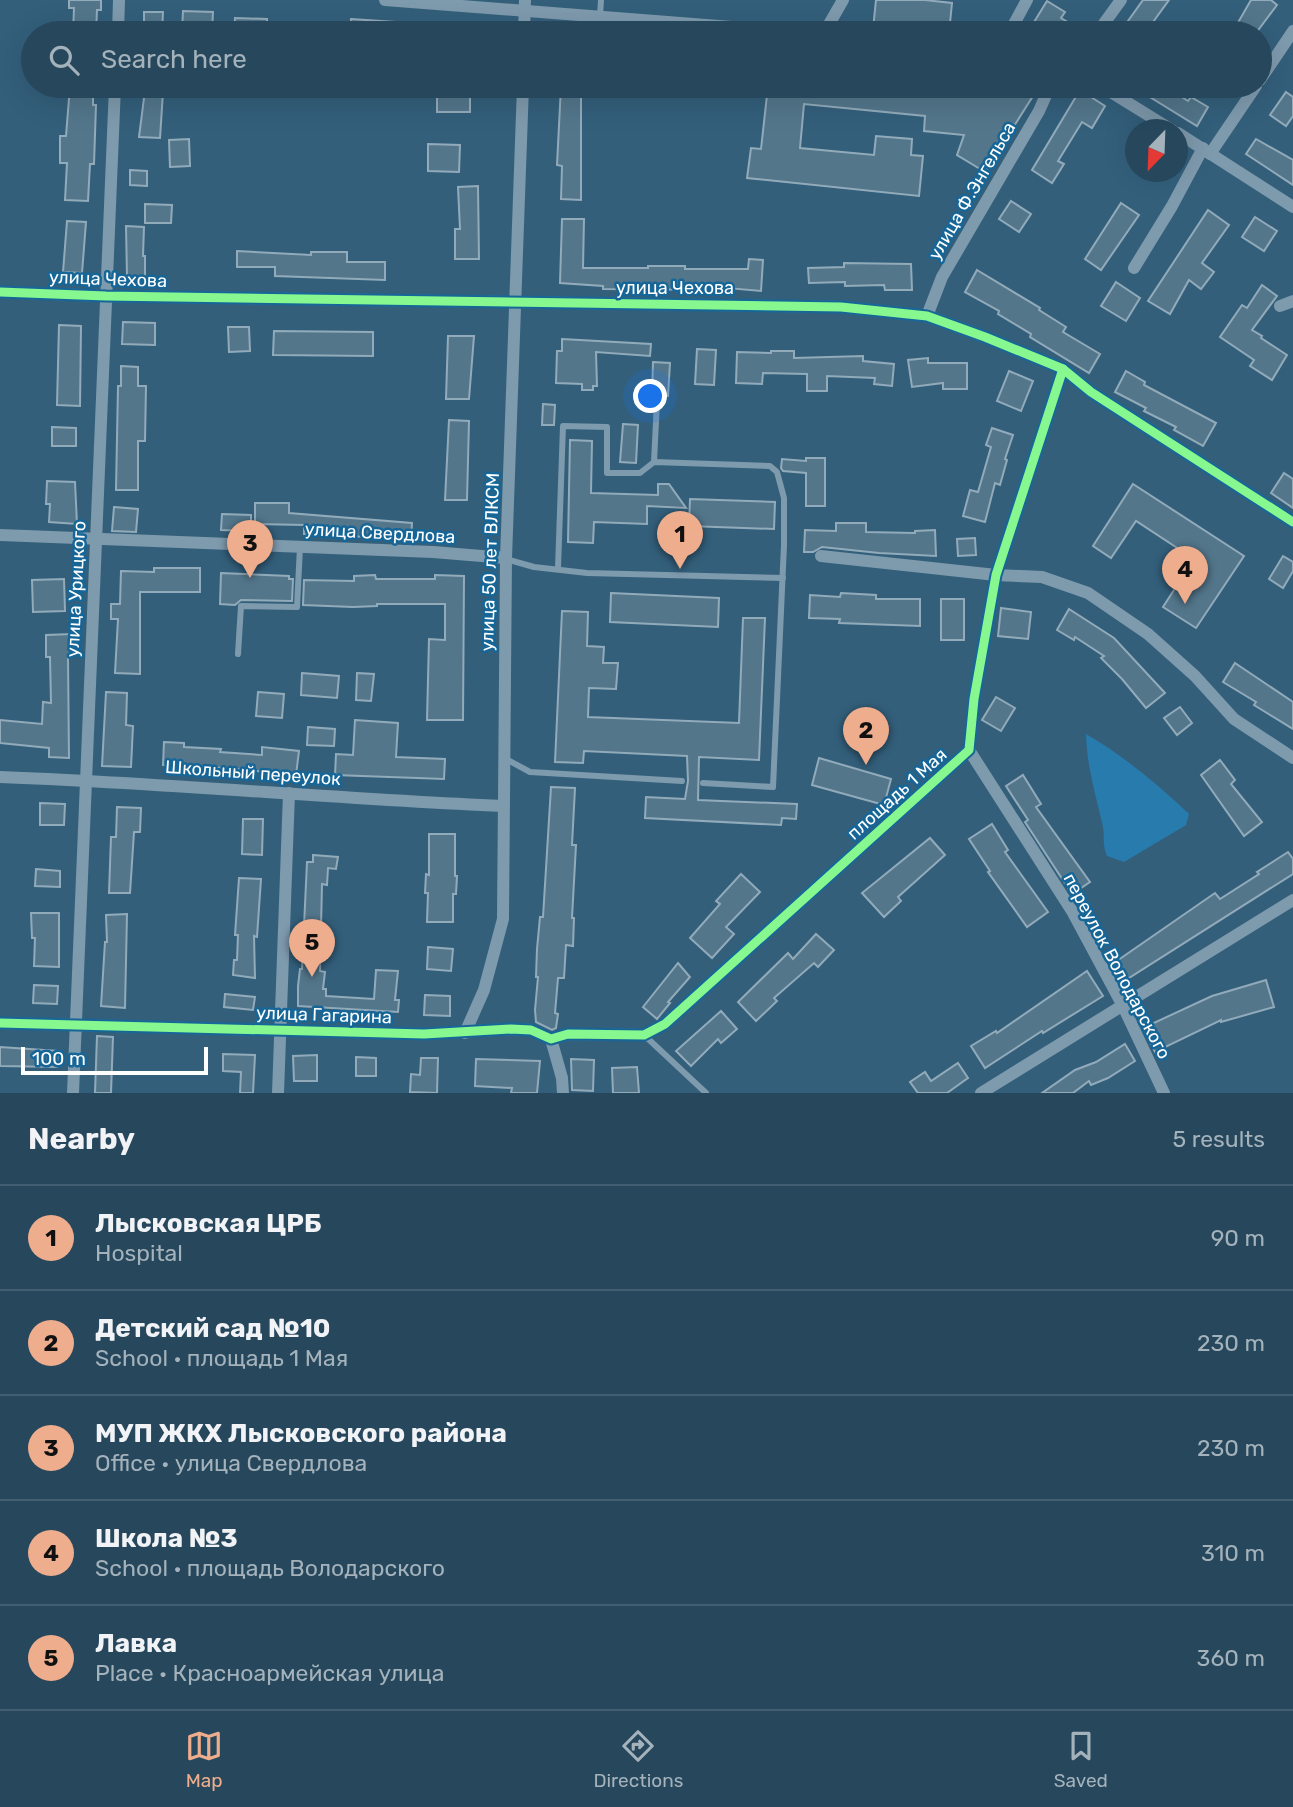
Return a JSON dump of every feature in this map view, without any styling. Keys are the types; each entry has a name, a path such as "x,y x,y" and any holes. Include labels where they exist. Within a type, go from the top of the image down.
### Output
{"street":[{"path":"118,21 119,0"},
{"path":"385,0 525,5 600,16 661,21"},
{"path":"831,21 843,0"},
{"path":"1016,21 1027,0"},
{"path":"1106,21 1121,0"},
{"path":"1272,62 1293,31"},
{"name":"улица Урицкого","path":"73,1093 114,98"},
{"name":"улица 50 лет ВЛКСМ","path":"465,1033 484,990 503,919 506,558 523,98"},
{"name":"улица Ф.Энгельса","path":"927,316 942,277 1045,98"},
{"path":"1120,98 1154,119"},
{"path":"1134,268 1207,151 1247,98"},
{"path":"1188,139 1293,207"},
{"name":"улица Чехова","path":"0,292 106,296 841,307 927,316 1062,369 1091,392 1293,522"},
{"name":"площадь 1 Мая","path":"644,1035 665,1024 969,750 974,699 996,575 1062,369"},
{"name":"улица Свердлова","path":"0,536 433,552 506,558"},
{"path":"821,556 996,575 1042,577 1088,593 1148,634 1195,676 1234,719 1293,758"},
{"name":"переулок Володарского","path":"969,750 1072,911 1164,1093"},
{"name":"Школьный переулок","path":"0,777 502,806"},
{"path":"278,1093 289,793"},
{"path":"981,1093 1293,900"},
{"name":"улица Гагарина","path":"0,1023 424,1034 511,1029 531,1030 551,1039 568,1034 644,1035"},
{"path":"551,1039 563,1093"}],"lane":[{"path":"600,16 601,0"},
{"path":"654,462 657,401"},
{"path":"558,568 563,426 607,427 607,473 640,473 654,462 770,466 777,472 783,498 783,578 774,787 703,783"},
{"path":"238,654 241,606 297,607 300,547"},
{"path":"506,558 534,567 587,573 783,578"},
{"path":"503,758 530,772 682,781"},
{"path":"644,1035 706,1093"}],"shaded area":[{"path":"1086,734 1127,761 1177,803 1189,814 1186,825 1124,862 1107,856"}],"building":[{"path":"69,0 101,0 97,21 73,21 74,8 69,8"},
{"path":"876,0 952,3 950,21 874,21"},
{"path":"1143,0 1169,0 1154,21 1128,21"},
{"path":"1251,0 1271,0 1277,5 1265,21 1239,21"},
{"path":"1047,1 1065,12 1061,18 1066,21 1035,21"},
{"path":"183,11 213,12 213,21 182,21"},
{"path":"144,12 163,12 163,21 144,21"},
{"path":"235,18 267,19 267,21 235,21"},
{"path":"1286,92 1293,97 1293,116 1286,126 1270,115"},
{"path":"69,98 93,98 93,105 96,105 94,164 90,164 88,201 65,200 67,163 60,163 60,136 66,136"},
{"path":"144,98 163,98 160,138 139,137"},
{"path":"437,98 470,98 470,112 437,112"},
{"path":"560,98 581,98 581,200 561,199 562,166 557,165"},
{"path":"767,98 1032,98 985,172 957,155 964,135 924,131 925,116 804,104 800,148 874,155 876,136 912,139 911,155 923,156 919,196 747,178 751,148 761,149"},
{"path":"1075,98 1092,98 1105,106 1092,128 1082,122 1058,161 1064,164 1052,183 1032,170"},
{"path":"1152,98 1183,98 1188,101 1193,98 1208,107 1197,126"},
{"path":"189,139 190,166 170,167 169,140"},
{"path":"1256,139 1293,160 1293,185 1246,154"},
{"path":"428,144 460,145 459,172 428,171"},
{"path":"130,170 147,171 147,186 130,185"},
{"path":"478,186 479,259 455,259 455,229 460,229 458,187"},
{"path":"1011,201 1031,214 1019,232 999,219"},
{"path":"1121,203 1139,215 1101,270 1085,259"},
{"path":"145,204 172,205 171,223 145,223"},
{"path":"1208,210 1229,225 1202,263 1214,272 1201,289 1189,280 1170,314 1148,301"},
{"path":"1255,217 1277,231 1264,251 1242,237"},
{"path":"562,219 584,219 583,268 685,266 685,269 748,269 749,259 763,260 761,291 716,287 716,290 603,289 603,286 560,283"},
{"path":"67,221 86,222 82,273 63,272"},
{"path":"126,226 144,227 145,277 127,277"},
{"path":"237,251 311,255 311,252 347,252 347,262 385,262 385,280 275,276 275,267 237,267"},
{"path":"844,263 911,264 912,290 885,290 884,285 845,286 845,282 809,283 808,268 844,267"},
{"path":"977,270 1040,308 1039,310 1066,327 1063,332 1100,354 1089,373 1030,337 1031,334 998,314 999,311 965,292"},
{"path":"1116,282 1140,298 1126,321 1101,306"},
{"path":"1262,285 1277,296 1252,330 1287,355 1272,380 1250,366 1254,360 1220,337 1242,305 1247,308"},
{"path":"123,322 155,323 155,345 122,344"},
{"path":"59,325 81,326 80,406 57,405"},
{"path":"228,327 249,327 250,351 229,352"},
{"path":"274,331 373,332 373,356 273,355"},
{"path":"448,336 474,336 469,399 446,399"},
{"path":"562,339 651,344 650,356 596,352 597,386 593,386 593,390 582,390 582,384 556,383 557,351 562,351"},
{"path":"697,349 716,350 714,385 695,384"},
{"path":"794,351 794,358 863,356 863,361 894,364 892,386 874,384 875,378 827,376 827,391 807,391 807,374 763,373 762,384 736,383 737,352"},
{"path":"928,358 928,363 967,363 967,389 943,389 943,383 912,387 908,360"},
{"path":"653,362 670,363 668,396 652,395"},
{"path":"121,366 138,367 138,386 146,386 145,441 138,441 138,490 116,490 118,386 121,386"},
{"path":"1009,371 1033,381 1021,411 997,401"},
{"path":"1126,371 1145,382 1144,385 1216,423 1203,446 1174,430 1176,427 1144,411 1146,408 1115,392"},
{"path":"543,404 555,405 554,425 542,425"},
{"path":"449,420 469,421 467,500 445,500"},
{"path":"623,424 638,425 636,463 620,462"},
{"path":"52,427 76,428 76,446 52,446"},
{"path":"992,428 1013,435 1000,485 995,483 985,522 963,516 970,490 978,492 991,447 986,445"},
{"path":"570,440 592,441 591,493 658,495 658,484 669,484 686,508 647,506 647,524 594,522 593,543 568,542"},
{"path":"806,458 825,458 825,506 806,506 806,473 783,471 781,468 782,459 806,461"},
{"path":"1284,473 1293,479 1293,508 1271,493"},
{"path":"47,481 75,482 77,524 49,522 50,504 46,504"},
{"path":"1133,484 1244,556 1196,628 1163,607 1194,559 1136,521 1111,558 1093,546"},
{"path":"690,499 775,502 774,529 689,526"},
{"path":"255,503 289,503 289,513 412,523 411,539 304,534 304,525 255,524"},
{"path":"114,507 138,509 136,532 112,531"},
{"path":"222,514 251,515 251,531 221,530"},
{"path":"836,523 866,523 866,532 915,533 935,530 936,556 822,547 813,552 804,552 805,530 836,531"},
{"path":"975,538 976,555 958,556 957,539"},
{"path":"1283,556 1293,562 1293,571 1283,588 1269,579"},
{"path":"154,568 200,568 200,592 140,592 140,674 115,673 118,619 111,619 111,604 120,604 121,571 154,572"},
{"path":"221,573 289,576 289,579 293,579 292,601 241,600 235,605 220,604"},
{"path":"375,575 376,579 464,576 463,720 427,720 429,639 445,640 445,604 377,604 353,607 303,605 304,580 354,581 354,576"},
{"path":"64,579 65,611 33,612 32,580"},
{"path":"611,593 719,598 718,627 610,622"},
{"path":"841,593 876,595 876,599 920,599 920,626 839,623 840,619 809,618 810,595 840,597"},
{"path":"941,599 964,599 964,640 941,640"},
{"path":"1001,608 1031,612 1028,639 998,636"},
{"path":"1069,609 1114,638 1165,693 1146,708 1101,658 1104,656 1075,637 1074,640 1057,630"},
{"path":"562,611 588,612 587,646 604,647 603,663 618,663 616,689 589,688 588,717 739,723 743,618 765,618 759,760 699,757 698,800 797,804 796,819 782,818 781,825 645,818 646,797 685,799 688,781 687,756 584,751 583,763 555,762"},
{"path":"72,634 73,656 68,656 69,758 49,757 49,748 0,743 0,720 42,724 43,702 51,703 50,657 46,657 46,635"},
{"path":"1235,663 1293,702 1293,729 1223,682"},
{"path":"302,673 339,676 337,698 301,695"},
{"path":"357,673 374,674 371,701 356,700"},
{"path":"106,692 127,693 126,725 133,726 131,767 102,766"},
{"path":"258,692 284,694 282,718 256,716"},
{"path":"996,697 1015,708 1001,731 982,720"},
{"path":"1180,707 1192,723 1177,735 1164,718"},
{"path":"355,720 398,723 396,757 445,759 444,779 335,775 336,754 353,755"},
{"path":"308,727 335,729 334,746 307,745"},
{"path":"164,742 184,743 184,747 221,749 220,752 262,755 262,747 299,751 296,775 163,765"},
{"path":"819,758 891,779 884,805 812,785"},
{"path":"1220,760 1235,780 1231,784 1262,822 1244,836 1201,775"},
{"path":"1023,775 1041,804 1036,807 1090,882 1072,894 1025,822 1028,820 1006,786"},
{"path":"551,787 575,788 572,845 576,845 573,946 566,945 564,978 558,978 556,1028 552,1030 536,1022 535,1010 537,949 540,917 543,917"},
{"path":"40,803 65,804 64,825 40,825"},
{"path":"117,807 141,808 140,832 134,832 130,893 109,893 111,837 116,837"},
{"path":"243,819 263,819 262,855 242,854"},
{"path":"992,824 1008,850 1005,852 1048,912 1027,927 988,872 990,871 969,839"},
{"path":"429,834 455,834 457,876 456,894 453,894 453,922 427,922 428,893 425,893 426,874 429,875"},
{"path":"930,838 945,855 898,897 901,901 884,917 862,893"},
{"path":"1288,852 1293,859 1293,874 1121,983 1111,965 1215,893 1220,899"},
{"path":"313,855 338,857 336,869 328,868 327,885 322,884 320,971 325,972 323,989 326,989 326,996 374,999 376,970 398,971 395,1000 399,1000 398,1012 298,1006 307,862 313,862"},
{"path":"36,869 60,871 60,887 35,886"},
{"path":"741,874 760,892 726,927 734,934 712,958 690,938 720,904 716,901"},
{"path":"239,878 261,879 257,937 254,936 255,978 233,975 234,960 237,960 238,935 235,935"},
{"path":"31,913 59,913 59,967 34,966 35,938 32,938"},
{"path":"127,914 125,1008 101,1006 107,942 106,915"},
{"path":"816,934 834,950 818,967 814,963 774,998 777,1001 756,1021 738,1002 788,953 793,959"},
{"path":"428,947 453,949 451,971 427,969"},
{"path":"678,963 690,977 657,1019 643,1007"},
{"path":"1087,971 1103,996 985,1068 971,1046 996,1031 997,1033"},
{"path":"1266,980 1274,1007 1221,1020 1155,1052 1143,1028 1212,996"},
{"path":"34,985 58,986 57,1004 33,1003"},
{"path":"225,994 255,997 253,1010 224,1007"},
{"path":"425,995 450,996 450,1016 424,1015"},
{"path":"721,1011 737,1029 721,1043 718,1039 691,1066 676,1051"},
{"path":"97,1036 113,1037 111,1093 95,1093"},
{"path":"1125,1044 1135,1061 1108,1078 1091,1085 1089,1081 1073,1093 1042,1093 1075,1070 1096,1062"},
{"path":"0,1047 58,1051 57,1067 0,1066"},
{"path":"223,1054 255,1055 253,1093 240,1093 241,1072 223,1071"},
{"path":"317,1055 317,1081 294,1081 293,1056"},
{"path":"356,1057 376,1058 376,1076 356,1076"},
{"path":"421,1058 438,1058 437,1093 410,1092 411,1074 420,1075"},
{"path":"476,1059 540,1061 537,1093 511,1093 512,1088 475,1086"},
{"path":"571,1059 594,1060 593,1091 572,1090"},
{"path":"958,1063 968,1078 947,1093 918,1093 910,1082 925,1072 931,1081"},
{"path":"637,1067 639,1093 613,1093 612,1068"}],"cycle path":[{"path":"0,292 106,296 841,307 927,316 1063,369 1091,392 1293,522"},
{"path":"0,1023 424,1034 511,1029 531,1030 551,1039 568,1034 644,1035 665,1024 969,750 974,699 996,575 1063,369"}],"place":[{"name":"Лысковская ЦРБ","path":"680,569"},
{"name":"МУП ЖКХ Лысковского района","path":"250,578"},
{"name":"Школа №3","path":"1185,604"},
{"name":"Детский сад №10","path":"866,765"},
{"name":"Лавка","path":"312,977"}]}
